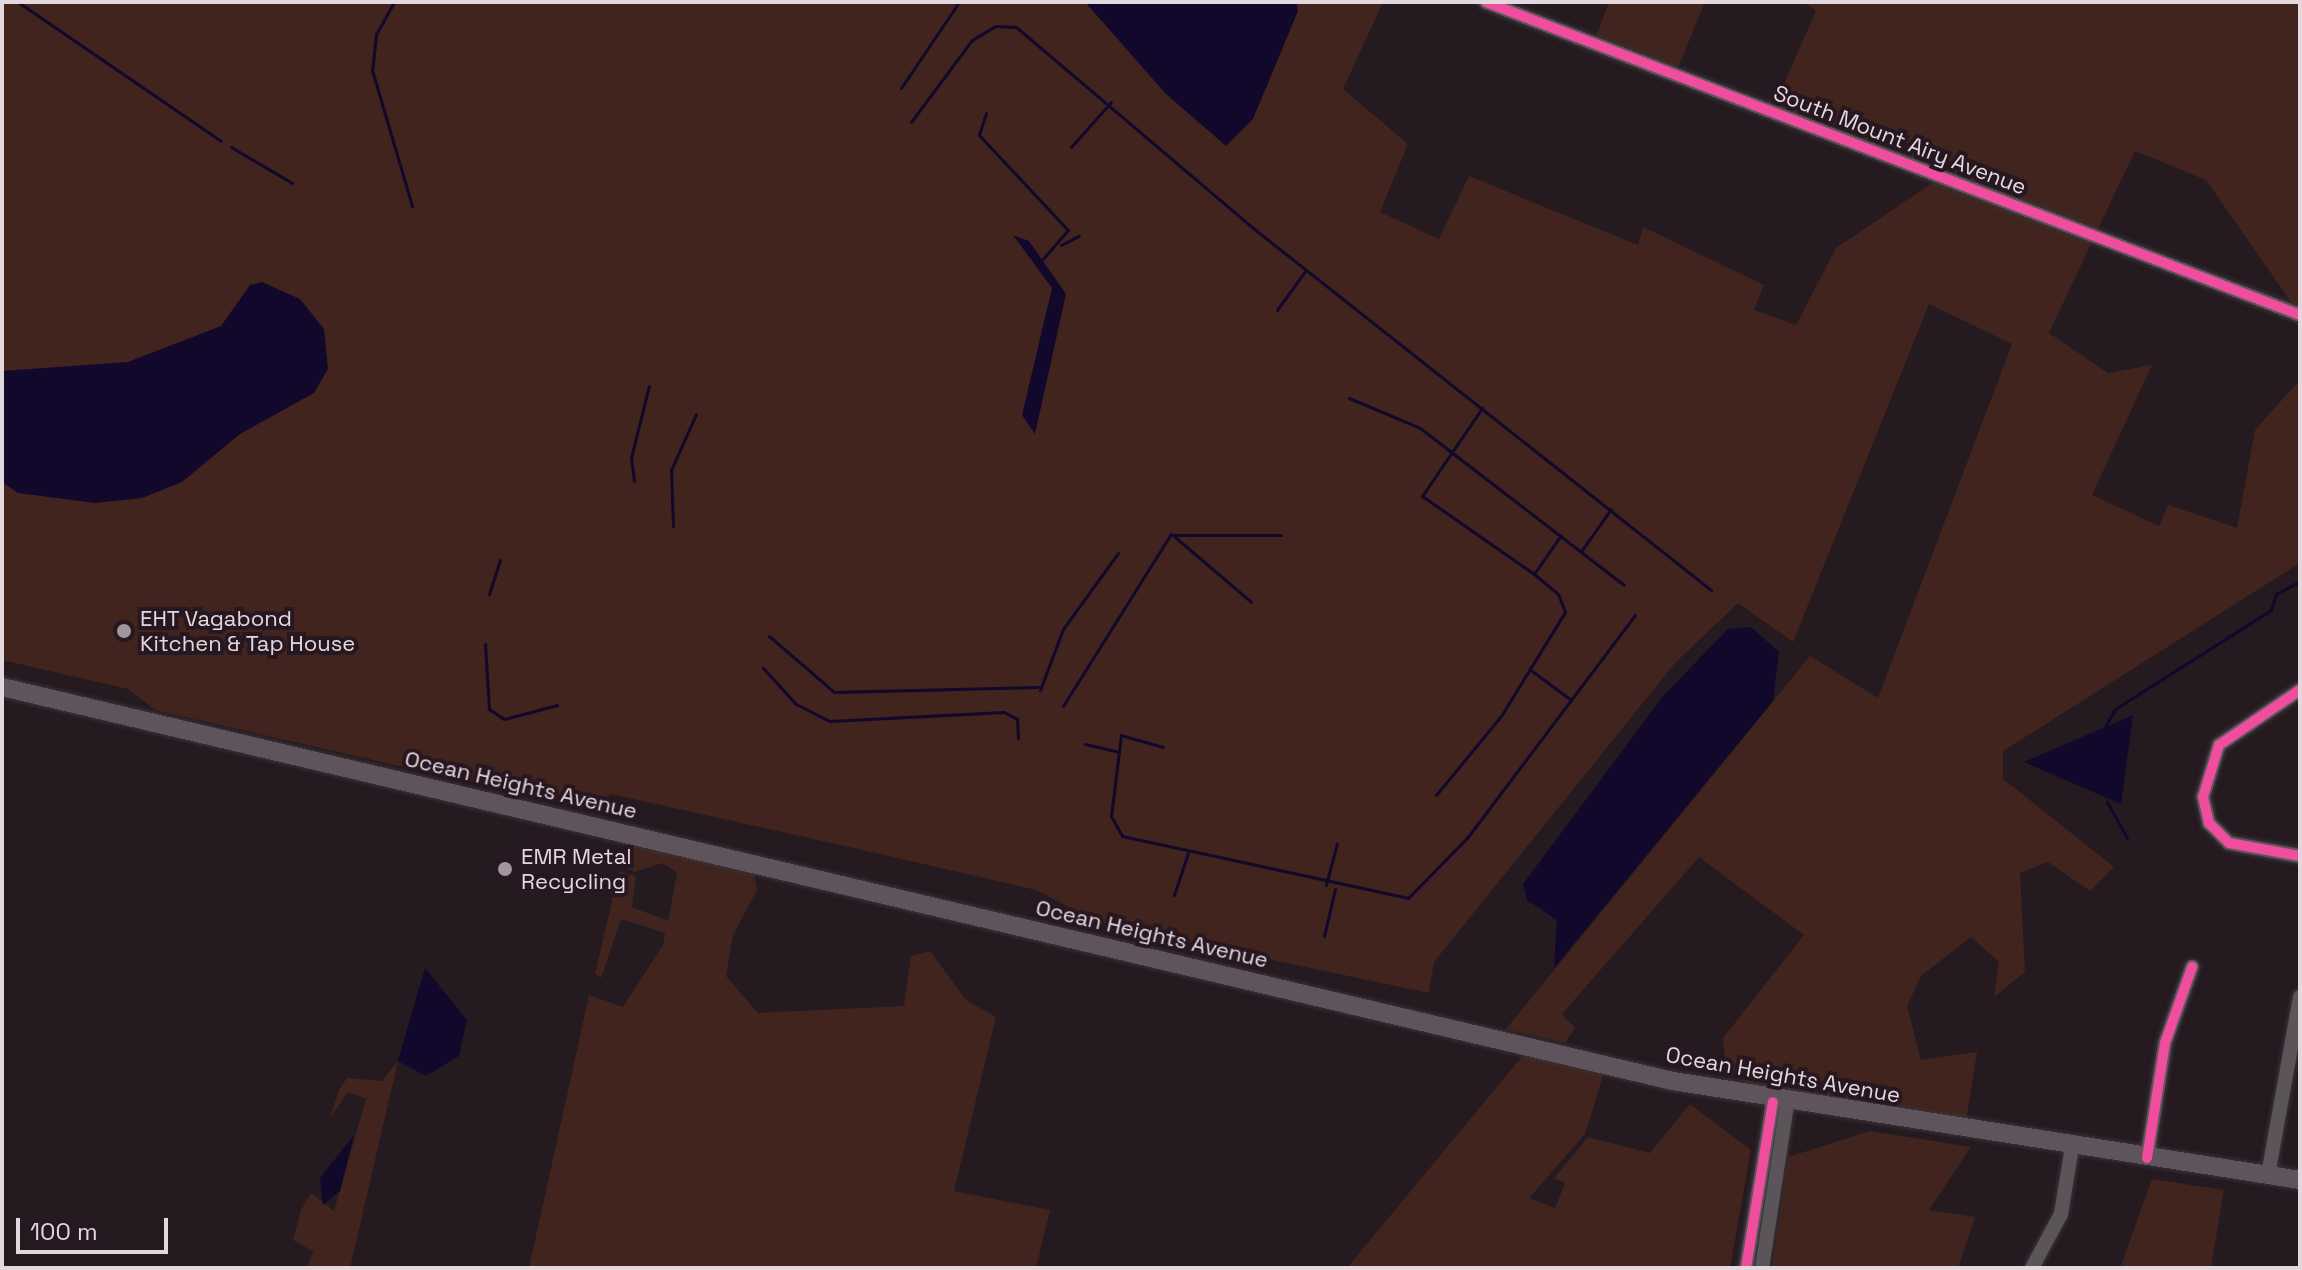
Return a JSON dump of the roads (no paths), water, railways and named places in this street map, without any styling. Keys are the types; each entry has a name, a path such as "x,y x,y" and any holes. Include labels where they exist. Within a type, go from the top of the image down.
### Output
{"main road":[{"name":"Ocean Heights Avenue","path":"2,687 1780,1103 2300,1180"}],"street":[{"name":"South Mount Airy Avenue","path":"1486,2 2300,315"},
{"path":"2300,690 2219,745 2203,797 2209,823 2229,843 2300,856"},
{"path":"2147,1158 2165,1043 2192,967"},
{"path":"2268,1175 2300,997"},
{"path":"1746,1268 1780,1103"},
{"path":"1762,1268 1780,1103"},
{"path":"2032,1268 2061,1214 2072,1147"}],"waterway":[{"path":"18,2 221,141"},
{"path":"394,2 376,34 372,70 412,206"},
{"path":"901,88 959,2"},
{"path":"911,122 972,40 995,26 1016,27 1253,228 1711,590"},
{"path":"1071,147 1111,102"},
{"path":"986,113 979,135 1068,230 1043,259"},
{"path":"231,147 292,183"},
{"path":"1061,245 1079,236"},
{"path":"1277,310 1305,271"},
{"path":"634,481 631,458 649,386"},
{"path":"1349,398 1420,428 1624,585"},
{"path":"1436,795 1501,716 1565,612 1558,594 1534,574 1422,496 1482,408"},
{"path":"673,526 671,470 696,414"},
{"path":"1582,550 1611,509"},
{"path":"1063,706 1171,534"},
{"path":"1172,535 1281,535"},
{"path":"1534,574 1561,535"},
{"path":"1175,537 1251,602"},
{"path":"1040,690 1063,629 1118,553"},
{"path":"489,594 500,560"},
{"path":"2103,730 2115,709 2271,610 2276,594 2300,581"},
{"path":"1163,747 1121,735 1111,816 1122,836 1408,898 1467,838 1635,615"},
{"path":"769,636 834,692 1038,687"},
{"path":"485,644 489,709 504,719 557,705"},
{"path":"763,668 796,704 830,721 1004,712 1017,719 1018,738"},
{"path":"1532,671 1571,700"},
{"path":"1085,744 1119,752"},
{"path":"2107,802 2127,838"},
{"path":"1326,885 1337,843"},
{"path":"1174,895 1188,853"},
{"path":"1324,936 1335,889"}],"place":[{"name":"EHT Vagabond Kitchen & Tap House","path":"124,631"},
{"name":"EMR Metal Recycling","path":"505,869"}]}
